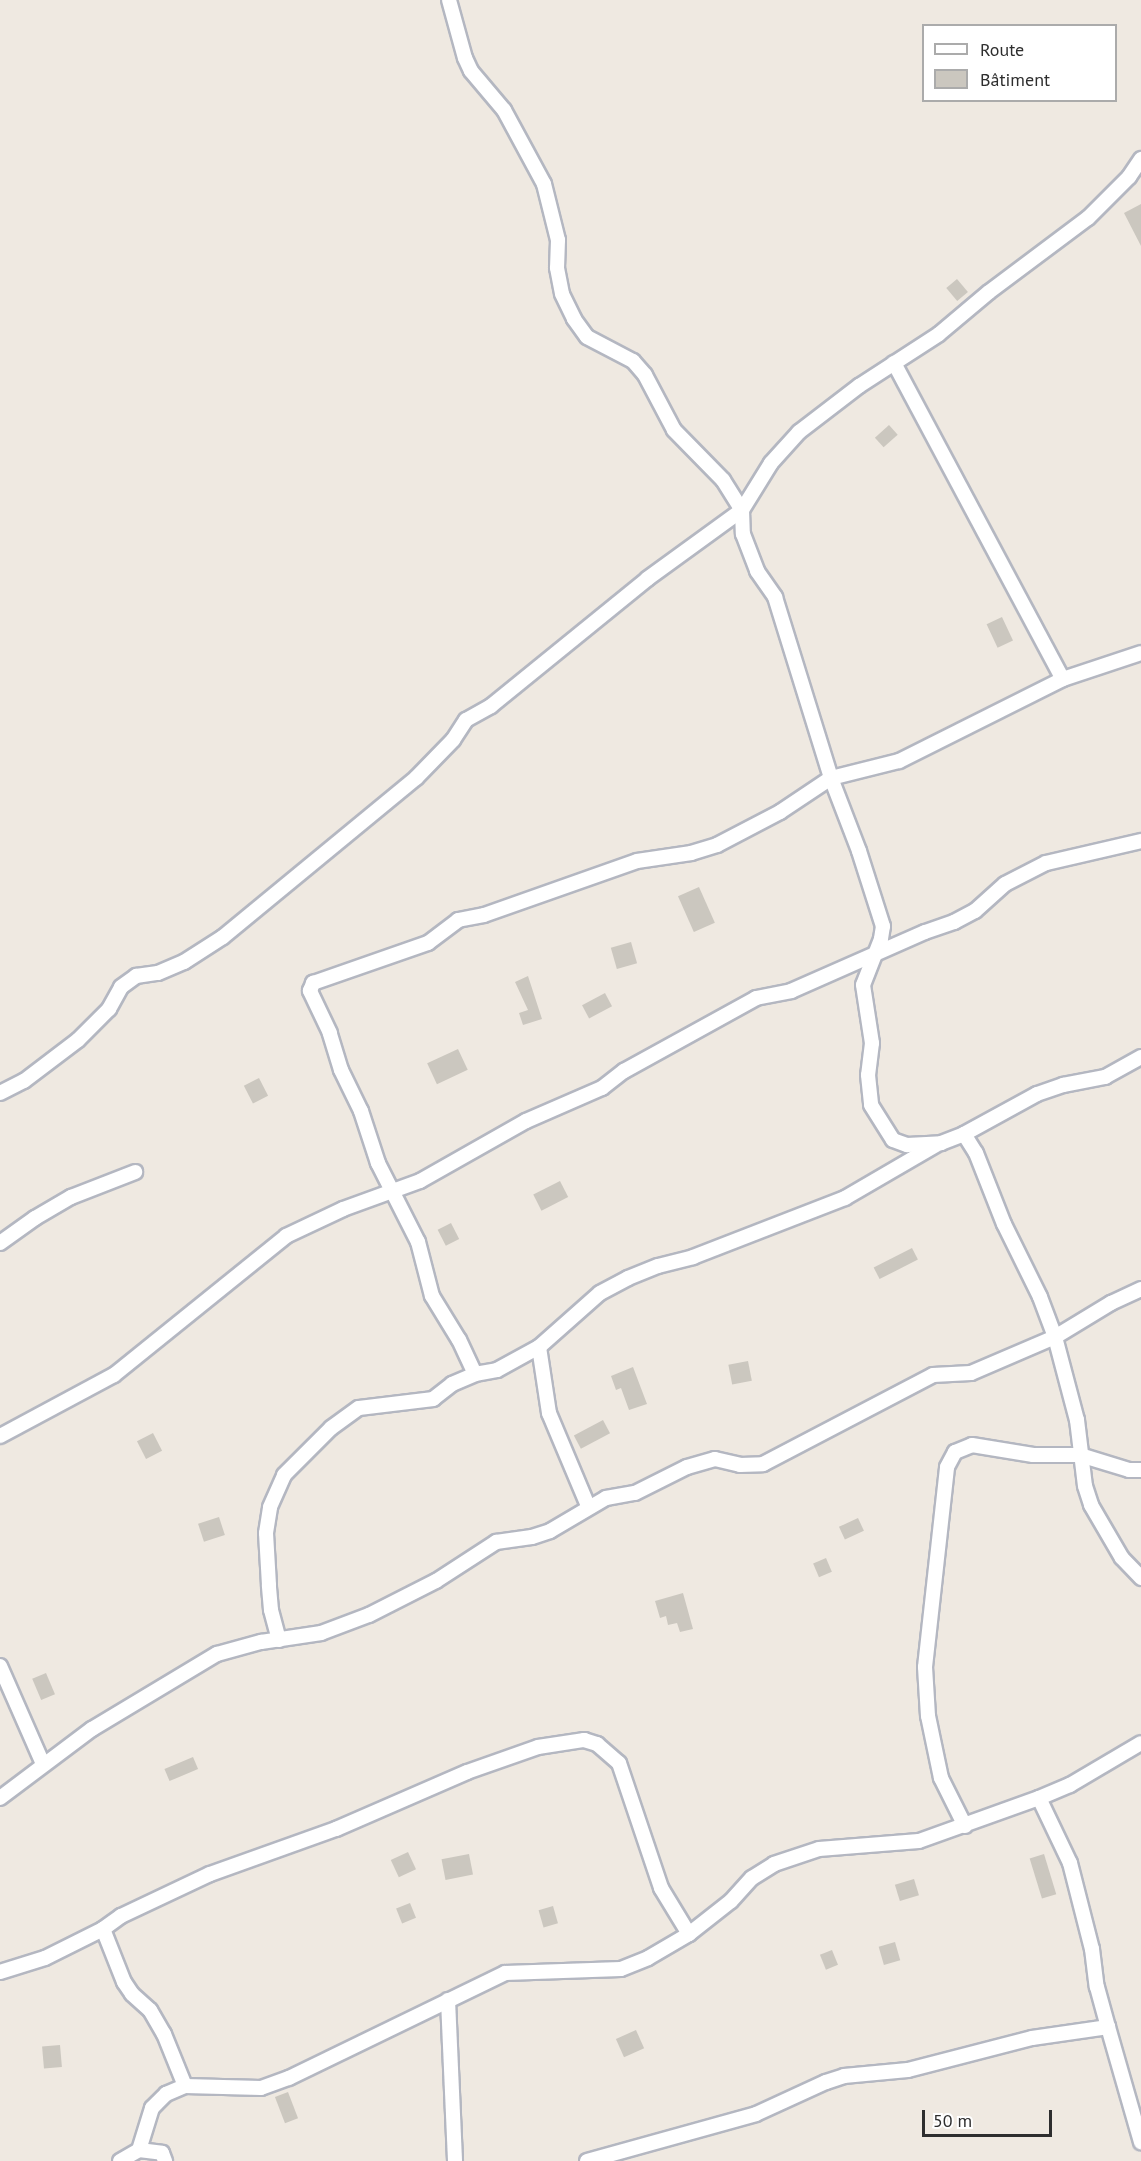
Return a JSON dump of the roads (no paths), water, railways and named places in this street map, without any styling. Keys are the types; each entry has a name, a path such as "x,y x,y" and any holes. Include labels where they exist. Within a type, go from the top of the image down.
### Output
{"street":[{"path":"449,0 468,65 504,110 544,184 558,240 557,268 562,294 574,319 586,337 633,362 639,368 674,430 723,480 741,510 743,534 757,571 775,597 831,778 859,851 883,926 881,939 863,985 872,1043 868,1075 871,1105 893,1140 907,1145 940,1143"},
{"path":"0,1093 24,1081 78,1040 109,1009 121,987 136,975 158,973 184,962 223,937 416,778 453,740 466,720 491,706 647,579 741,510 771,463 799,432 894,363 939,334 989,292 1088,218 1129,177 1141,159"},
{"path":"894,363 1063,679"},
{"path":"475,1374 459,1340 432,1296 418,1242 378,1163 362,1111 341,1070 330,1033 310,992 313,983 428,943 458,920 484,915 637,861 691,853 717,846 780,812 831,778 899,761 1063,679 1141,653"},
{"path":"0,1436 114,1375 286,1236 343,1209 393,1192 440,1170 526,1121 602,1088 624,1071 756,998 791,991 874,953 954,922 975,910 1005,884 1046,863 1141,841"},
{"path":"279,1640 270,1610 266,1533 270,1507 284,1475 331,1428 359,1408 433,1400 452,1384 475,1374 497,1370 539,1347 592,1299 628,1278 658,1266 693,1257 845,1198 940,1143 964,1134 1037,1095 1063,1085 1105,1077 1141,1057"},
{"path":"964,1134 976,1153 1004,1224 1040,1297 1056,1337 1077,1420 1085,1486 1101,1526 1122,1558 1141,1578"},
{"path":"0,1244 35,1218 71,1197 135,1172"},
{"path":"0,1798 92,1729 217,1654 321,1633 369,1614 435,1581 496,1542 532,1537 550,1531 588,1506 606,1498 635,1493 687,1467 716,1459 740,1465 763,1464 933,1375 971,1373 1056,1337 1111,1303 1141,1289"},
{"path":"539,1347 549,1413 588,1506"},
{"path":"965,1826 941,1778 928,1716 925,1667 947,1467 955,1452 972,1445 1033,1455 1080,1455 1129,1470 1141,1470"},
{"path":"0,1666 43,1764"},
{"path":"0,1972 45,1958 103,1929 121,1916 210,1874 336,1829 467,1772 538,1747 584,1740 597,1744 619,1762 662,1888 689,1934"},
{"path":"139,2150 152,2108 166,2094 185,2086 261,2088 289,2078 505,1973 621,1969 648,1958 689,1934 731,1901 752,1878 774,1864 819,1849 919,1841 965,1826 1070,1785 1141,1743"},
{"path":"1040,1798 1070,1863 1092,1949 1097,1987 1141,2142"},
{"path":"103,1929 124,1982 155,2018 185,2086"},
{"path":"448,2000 455,2161"},
{"path":"586,2161 756,2114 844,2076 908,2070 1032,2038 1108,2027"},
{"path":"120,2161 139,2150 162,2153 165,2161"}]}
